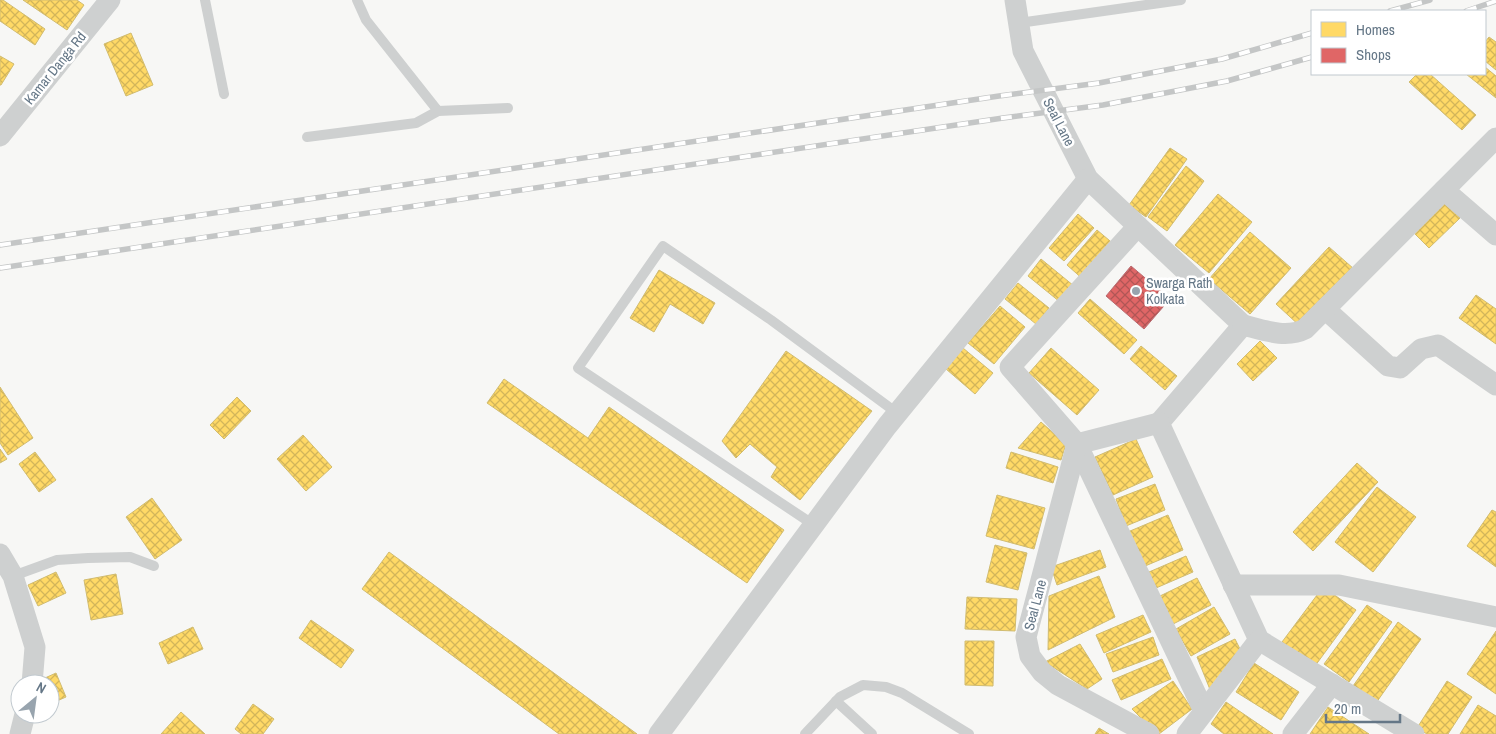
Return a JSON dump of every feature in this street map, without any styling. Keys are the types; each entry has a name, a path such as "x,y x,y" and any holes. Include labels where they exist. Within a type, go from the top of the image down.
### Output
{"street":[{"name":"Kamar Danga Rd","path":"1,132 110,0"},
{"name":"Seal Lane","path":"1015,0 1022,51 1088,179 1243,325"},
{"path":"1077,444 1159,423 1243,325 1277,333 1291,334 1305,329 1496,138"},
{"path":"659,734 897,413 1088,179"},
{"path":"1444,190 1496,235"},
{"path":"1138,226 1010,367 1077,444 1204,711"},
{"path":"1326,310 1388,366 1400,368 1421,349 1438,344 1496,385"},
{"path":"1159,423 1259,640 1414,734"},
{"name":"Seal Lane","path":"1077,444 1026,637 1030,656 1042,672 1058,685 1149,734"},
{"path":"0,554 13,576 35,647 33,674"},
{"path":"1233,585 1339,585 1496,617"},
{"path":"1186,734 1259,640"},
{"path":"1293,734 1332,684"}],"lane":[{"path":"205,0 224,94"},
{"path":"358,0 366,20 438,111"},
{"path":"1019,23 1181,0"},
{"path":"307,138 416,124 438,111 508,108"},
{"path":"814,524 578,368 662,246 771,320 897,413"},
{"path":"13,576 57,560 130,557 154,566"},
{"path":"805,734 840,697 863,685 886,687 902,694 969,734"},
{"path":"836,701 872,734"}],"building: Homes":[{"path":"0,0 3,0 45,29 35,45 0,21"},
{"path":"23,0 77,0 84,5 67,30"},
{"path":"131,33 153,85 126,96 104,44"},
{"path":"1489,37 1496,42 1496,70 1486,62 1486,41"},
{"path":"0,56 14,64 1,85 0,85"},
{"path":"1486,68 1496,76 1496,98 1467,75 1486,75"},
{"path":"1416,75 1431,75 1476,115 1462,130 1409,82"},
{"path":"1170,148 1187,159 1146,217 1129,205"},
{"path":"1186,166 1204,181 1167,231 1148,217"},
{"path":"1218,194 1252,222 1209,273 1175,245"},
{"path":"1442,200 1460,218 1429,248 1411,230"},
{"path":"1078,214 1094,228 1064,261 1049,248"},
{"path":"1097,230 1116,246 1085,281 1067,265"},
{"path":"1250,232 1291,268 1250,314 1209,279"},
{"path":"1329,247 1354,269 1301,327 1276,304"},
{"path":"1041,259 1074,286 1060,302 1028,276"},
{"path":"659,270 715,303 703,324 670,304 654,332 630,318"},
{"path":"1018,283 1049,308 1036,324 1005,299"},
{"path":"1476,295 1496,309 1496,344 1459,318"},
{"path":"1090,299 1137,340 1124,354 1078,313"},
{"path":"1000,306 1025,327 994,364 968,343"},
{"path":"1260,341 1277,358 1253,381 1237,364"},
{"path":"1141,346 1177,376 1165,390 1130,359"},
{"path":"963,348 993,373 975,394 946,369"},
{"path":"1051,348 1099,390 1077,415 1029,373"},
{"path":"786,351 872,411 800,500 771,477 777,467 750,444 736,458 722,441"},
{"path":"504,379 588,438 609,407 784,530 747,583 487,403"},
{"path":"0,387 33,438 8,455 0,443"},
{"path":"237,397 251,411 224,439 210,425"},
{"path":"1041,422 1066,444 1061,460 1018,448"},
{"path":"303,435 332,467 306,491 277,459"},
{"path":"1136,439 1153,477 1113,495 1095,457"},
{"path":"0,449 7,459 0,463"},
{"path":"35,452 56,480 39,492 19,464"},
{"path":"1011,452 1058,467 1053,483 1006,468"},
{"path":"1357,463 1378,482 1313,551 1293,532"},
{"path":"1155,484 1165,510 1126,526 1116,499"},
{"path":"1377,487 1416,517 1373,572 1335,542"},
{"path":"997,495 1045,508 1034,549 986,536"},
{"path":"152,498 182,540 155,559 126,517"},
{"path":"1492,510 1496,512 1496,567 1467,546"},
{"path":"1168,515 1183,550 1138,569 1123,534"},
{"path":"995,545 1027,553 1018,590 986,582"},
{"path":"1100,550 1106,567 1057,585 1051,567"},
{"path":"389,552 637,734 559,734 362,589"},
{"path":"1186,556 1193,572 1156,588 1149,572"},
{"path":"56,572 66,593 38,606 28,585"},
{"path":"116,574 123,614 91,620 84,580"},
{"path":"1099,576 1115,617 1048,650 1049,596"},
{"path":"1197,578 1211,605 1173,624 1160,596"},
{"path":"1323,587 1356,610 1315,666 1282,642"},
{"path":"967,597 1017,599 1015,631 965,629"},
{"path":"1367,605 1392,622 1349,682 1324,664"},
{"path":"1214,607 1230,634 1191,656 1176,629"},
{"path":"1143,615 1151,632 1104,653 1096,635"},
{"path":"311,620 354,650 341,668 299,638"},
{"path":"1398,622 1421,639 1376,703 1353,686"},
{"path":"193,627 203,649 168,664 159,643"},
{"path":"1496,631 1496,694 1467,674"},
{"path":"1153,637 1159,655 1113,672 1106,654"},
{"path":"1235,639 1244,657 1211,692 1197,657"},
{"path":"965,641 994,641 993,686 965,685"},
{"path":"1080,644 1102,679 1087,689 1045,662"},
{"path":"1162,659 1171,679 1121,700 1112,680"},
{"path":"1254,663 1299,692 1281,720 1236,692"},
{"path":"1173,681 1192,709 1157,734 1132,709"},
{"path":"1447,681 1472,697 1448,734 1427,734 1417,728"},
{"path":"60,683 66,697 60,700"},
{"path":"1226,702 1273,734 1224,734 1211,724"},
{"path":"253,704 274,719 263,734 241,734 235,729"},
{"path":"1478,705 1496,716 1496,734 1460,734"},
{"path":"1328,707 1369,734 1310,734"},
{"path":"181,712 205,734 161,734"},
{"path":"1099,728 1109,734 1095,734"}],"building: Shops":[{"path":"1131,266 1170,299 1144,329 1106,296"}],"railway":[{"path":"1394,10 1430,0"},
{"path":"1469,10 1496,1"},
{"path":"0,245 999,96 1099,83 1222,59 1311,33"},
{"path":"0,268 1003,118 1103,105 1227,81 1311,57"}],"place":[{"name":"Swarga Rath Kolkata","path":"1136,291"}]}
